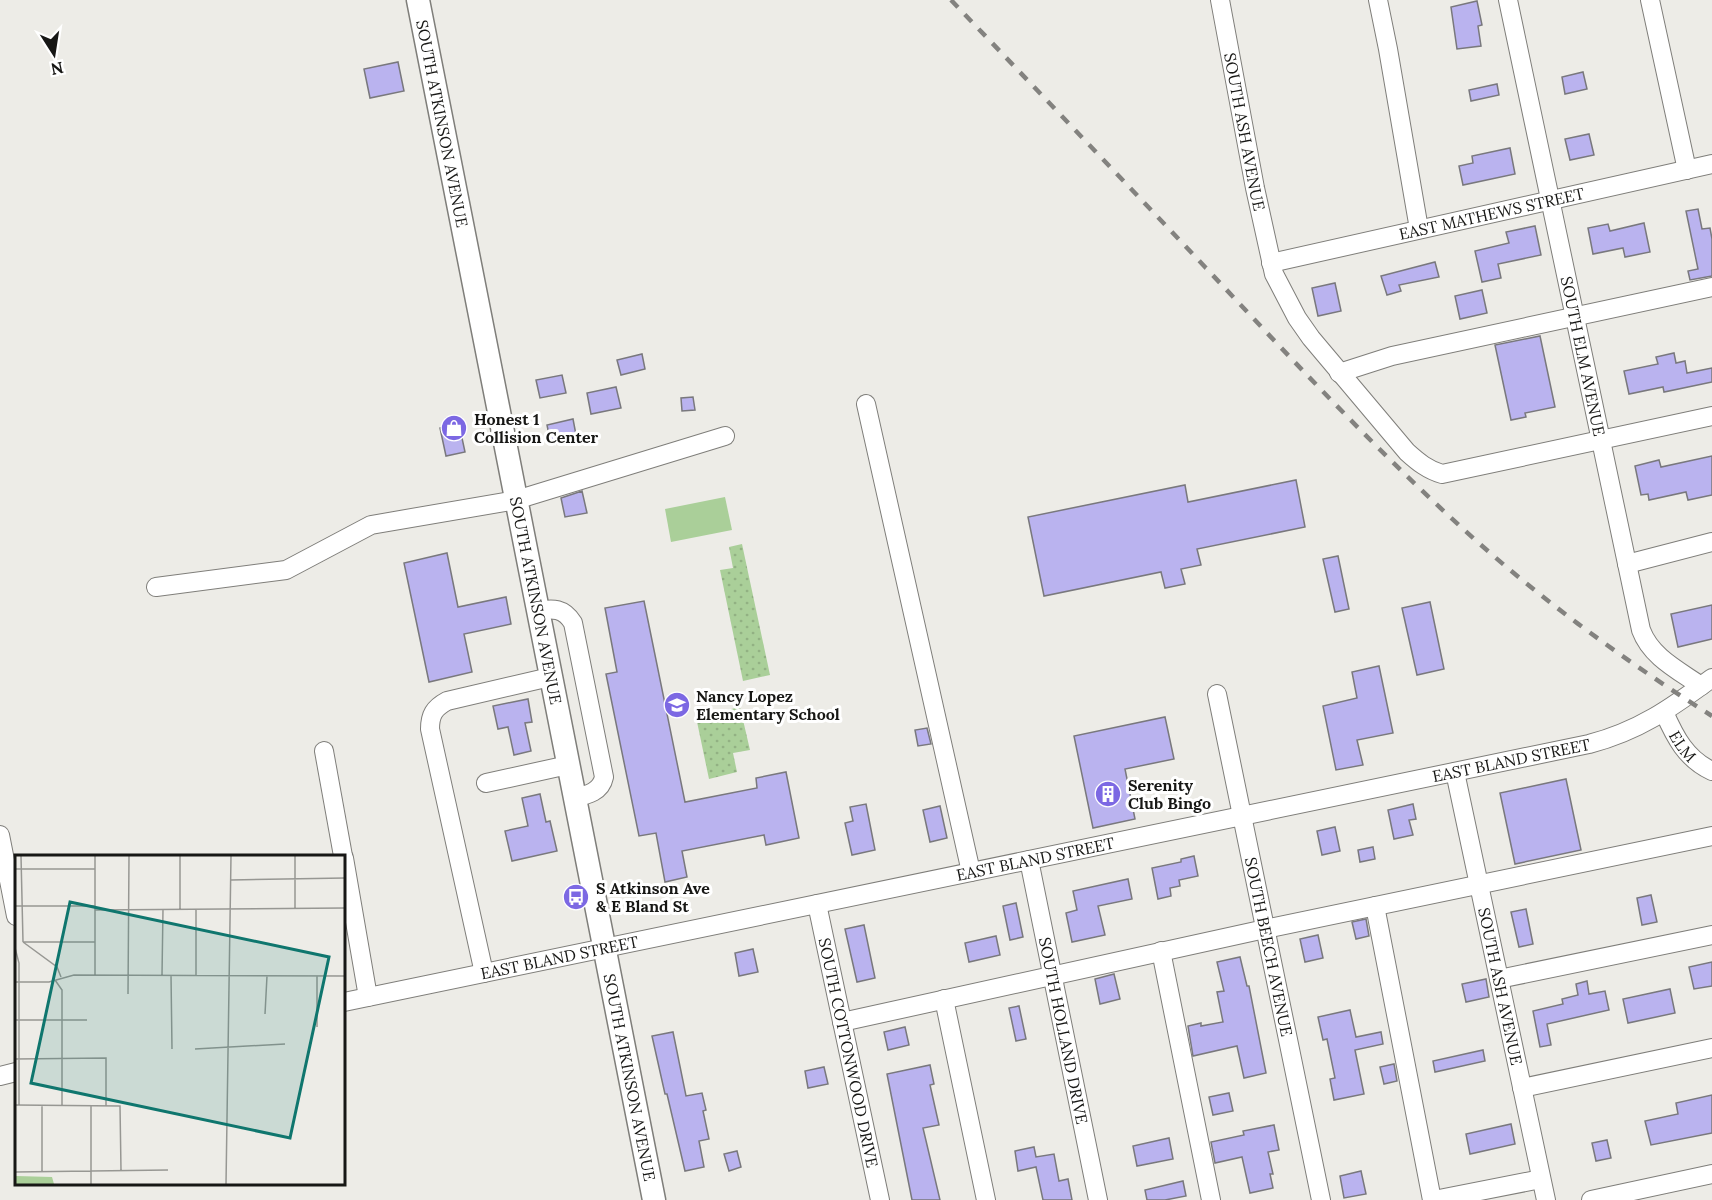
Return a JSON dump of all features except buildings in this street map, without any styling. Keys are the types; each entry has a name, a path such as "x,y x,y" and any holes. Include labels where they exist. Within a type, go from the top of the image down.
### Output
{"main road":[{"name":"SOUTH ATKINSON AVENUE","path":"418,0 654,1200"}],"street":[{"name":"SOUTH ASH AVENUE","path":"1220,0 1270,262 1296,318 1339,373 1407,452 1426,467 1442,474 1601,440"},
{"path":"1378,0 1419,229"},
{"name":"SOUTH ELM AVENUE","path":"1508,0 1641,630 1650,648 1706,682"},
{"path":"1650,0 1687,170"},
{"name":"EAST MATHEWS STREET","path":"1270,262 1712,164"},
{"path":"1339,373 1392,356 1712,287"},
{"path":"866,404 971,872"},
{"path":"1601,440 1712,416"},
{"path":"156,587 286,570 371,525 516,500 725,436"},
{"path":"1627,564 1712,542"},
{"path":"537,611 555,609 562,611 573,623 604,777 600,788 587,795 574,798"},
{"path":"484,973 430,729 430,718 437,706 447,701 550,677"},
{"name":"EAST BLAND STREET","path":"345,1002 1608,739 1629,732 1664,712 1706,682"},
{"name":"SOUTH BEECH AVENUE","path":"1217,694 1321,1200"},
{"name":"ELM","path":"1664,712 1684,751 1694,761 1712,771"},
{"path":"324,751 343,855"},
{"path":"486,783 568,765"},
{"name":"SOUTH ASH AVENUE","path":"1455,772 1546,1200"},
{"path":"0,835 15,911"},
{"path":"842,1022 1161,951 1712,836"},
{"name":"SOUTH HOLLAND DRIVE","path":"1029,860 1098,1200"},
{"path":"345,868 368,997"},
{"name":"SOUTH COTTONWOOD DRIVE","path":"817,904 880,1200"},
{"path":"1375,906 1433,1200 1541,1179"},
{"path":"1499,979 1712,935"},
{"path":"1161,951 1211,1200"},
{"path":"944,999 986,1200"},
{"path":"1522,1088 1712,1048"},
{"path":"0,1076 15,1072"},
{"path":"1591,1200 1712,1174"}],"green space":[{"path":"725,497 732,530 671,542 665,509"},
{"path":"742,544 770,675 743,681 720,570 733,568 729,547"},
{"path":"740,707 750,750 733,753 737,772 709,779 696,717"}],"railway":[{"path":"951,0 1330,399 1427,495 1489,552 1550,603 1646,673 1712,716"}],"place":[{"name":"Honest 1 Collision Center","path":"454,428"},
{"name":"Nancy Lopez Elementary School","path":"677,705"},
{"name":"Serenity Club Bingo","path":"1108,794"},
{"name":"S Atkinson Ave & E Bland St","path":"576,897"}]}
